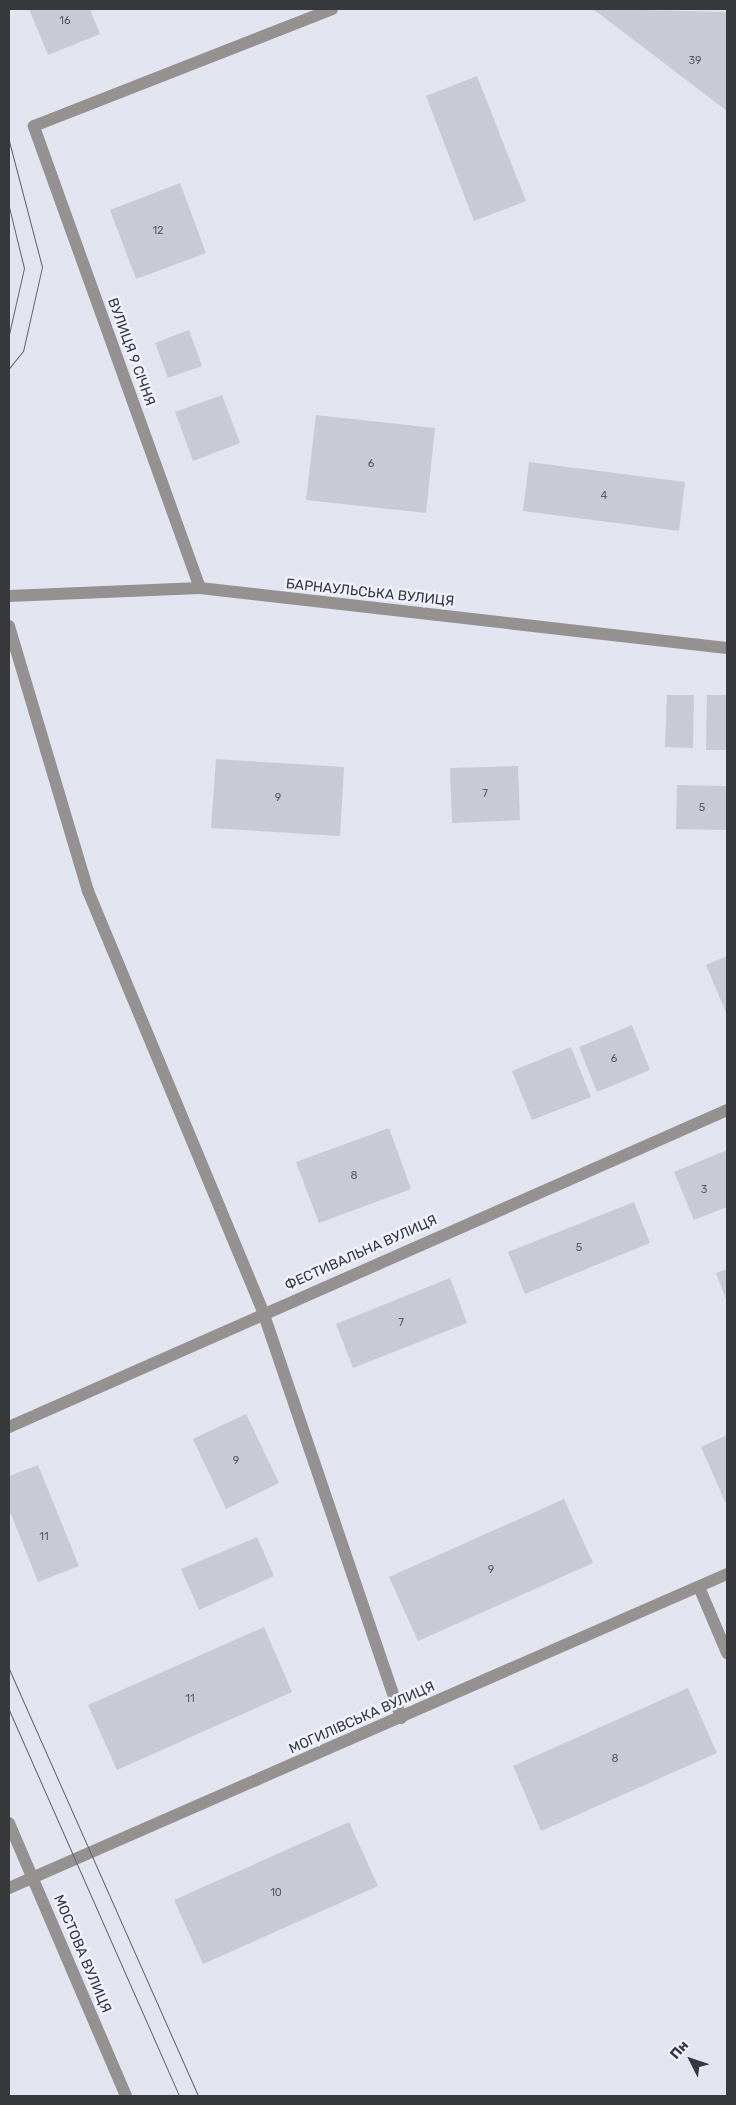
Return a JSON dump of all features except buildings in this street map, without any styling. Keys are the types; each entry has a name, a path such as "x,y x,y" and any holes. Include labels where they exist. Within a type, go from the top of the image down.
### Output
{"street":[{"name":"ВУЛИЦЯ 9 СІЧНЯ","path":"200,588 34,126 332,9"},
{"name":"БАРНАУЛЬСЬКА ВУЛИЦЯ","path":"9,596 200,588 727,648"},
{"path":"9,626 88,891 263,1312 401,1718"},
{"name":"ФЕСТИВАЛЬНА ВУЛИЦЯ","path":"9,1427 263,1312 727,1110"},
{"name":"МОГИЛІВСЬКА ВУЛИЦЯ","path":"9,1888 727,1574"},
{"path":"699,1587 727,1654"},
{"name":"МОСТОВА ВУЛИЦЯ","path":"9,1823 126,2096"}],"tram line":[{"path":"9,141 42,267 23,351 9,368"},
{"path":"9,207 24,268 9,334"},
{"path":"9,1669 198,2096"},
{"path":"9,1710 179,2096"}]}
